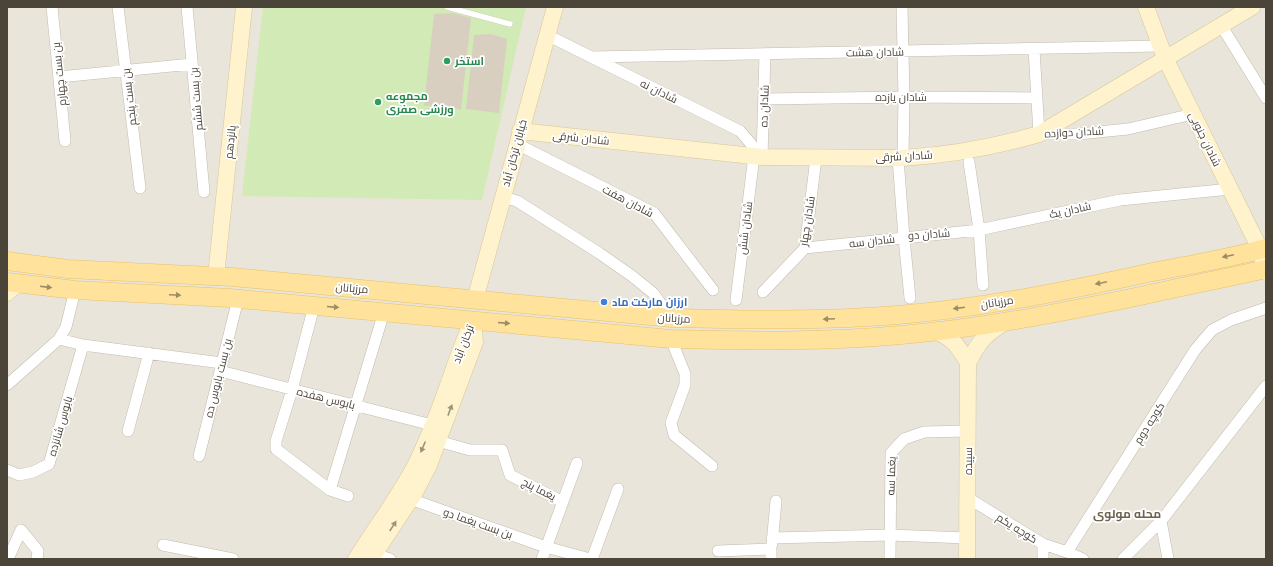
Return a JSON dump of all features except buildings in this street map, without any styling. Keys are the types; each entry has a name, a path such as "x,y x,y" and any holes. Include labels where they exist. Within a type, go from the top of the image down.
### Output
{"main road":[{"name":"مرزبانان","path":"7,261 68,269 216,276 662,317 744,320 824,319 899,315 990,304 1072,290 1263,249"},
{"name":"مرزبانان","path":"11,286 238,299 671,339 744,341 901,335 1005,322 1076,310 1266,270"},
{"path":"473,320 475,300"}],"street":[{"name":"بن بست چهارم","path":"52,7 65,141"},
{"name":"بن بست پنجم","path":"118,7 140,188"},
{"name":"بن بست ششم","path":"187,7 204,192"},
{"name":"پانزدهم","path":"216,276 244,7"},
{"name":"خیابان ترخان آباد","path":"475,300 555,7"},
{"name":"شادان دو","path":"902,7 904,97 900,158 904,238 979,230"},
{"name":"شادان جنوبی","path":"1146,7 1163,52 1230,189 1263,249 1266,270"},
{"name":"شادان شرقی","path":"519,138 758,157 900,158 922,157 972,150 1009,143 1038,134 1163,52 1221,25 1252,7"},
{"path":"1221,25 1266,98"},
{"name":"شادان نه","path":"547,35 740,131 758,157"},
{"name":"شادان هشت","path":"590,57 1034,49 1163,52"},
{"name":"شادان دوازده","path":"1034,49 1038,134 1078,134 1128,129 1193,114"},
{"name":"شادان ده","path":"758,157 764,99 765,54"},
{"path":"59,77 192,64"},
{"name":"شادان یازده","path":"764,99 904,97 1037,98"},
{"name":"شادان هفت","path":"519,138 654,213 714,290"},
{"name":"شادان شش","path":"736,300 758,157"},
{"name":"شادان چهار","path":"763,292 805,248 816,158"},
{"path":"969,162 979,230 983,285"},
{"name":"شادان یک","path":"979,230 1120,200 1230,189"},
{"path":"503,196 517,201 599,253 632,276 653,293 661,304 662,317"},
{"name":"شادان سه","path":"805,248 904,238 910,298"},
{"path":"7,385 59,340 66,327 75,290"},
{"name":"بن بست بابوس ده","path":"199,456 238,299"},
{"path":"314,306 292,390 276,441 276,449 330,490 348,496"},
{"name":"کوچه دوم","path":"1067,552 1195,350 1212,330 1231,320 1266,308"},
{"path":"330,490 384,312"},
{"name":"ترخان آباد","path":"356,559 415,465 432,425 464,338 473,320"},
{"name":"ترخان آباد","path":"373,557 410,499 429,465 475,342 473,320"},
{"name":"سپیده","path":"967,559 968,363 977,345 987,334 1005,322"},
{"path":"936,331 956,343 968,363"},
{"path":"671,339 685,374 685,385 671,423 674,435 712,466"},
{"path":"59,340 83,345 149,353 221,367"},
{"name":"بابوس شانزده","path":"7,470 19,475 33,472 49,464 83,345"},
{"path":"128,431 149,353"},
{"name":"بابوس هفده","path":"221,367 292,390 432,425"},
{"path":"1123,559 1161,521 1266,386"},
{"name":"یغما سه","path":"890,559 891,453 904,439 924,432 968,431"},
{"name":"یغما پنج","path":"438,442 470,450 502,450 510,475 563,502"},
{"path":"542,559 577,463"},
{"path":"591,559 618,489"},
{"name":"کوچه یکم","path":"968,498 1043,544 1067,552"},
{"name":"بن بست یغما دو","path":"410,499 546,547 591,559"},
{"path":"718,551 771,554 776,501"},
{"path":"1161,521 1168,559"},
{"path":"8,559 21,530 38,551 37,559"},
{"path":"772,538 890,535 967,538"},
{"path":"1042,559 1043,544"},
{"path":"164,545 233,559"},
{"path":"1067,552 1083,559"},
{"path":"373,557 390,559"}],"lane":[{"path":"447,7 510,24"}],"shaded area":[{"path":"7,7 1266,7 1266,559 7,559"}],"green space":[{"name":"مجموعه ورزشی صفری","path":"263,7 526,7 482,200 242,196"}],"place":[{"name":"استخر","path":"447,61"},
{"name":"مجموعه ورزشی صفری","path":"378,102"},
{"name":"ارزان مارکت ماد","path":"604,302"}],"district":[{"name":"محله مولوی","path":"1127,514"}]}
